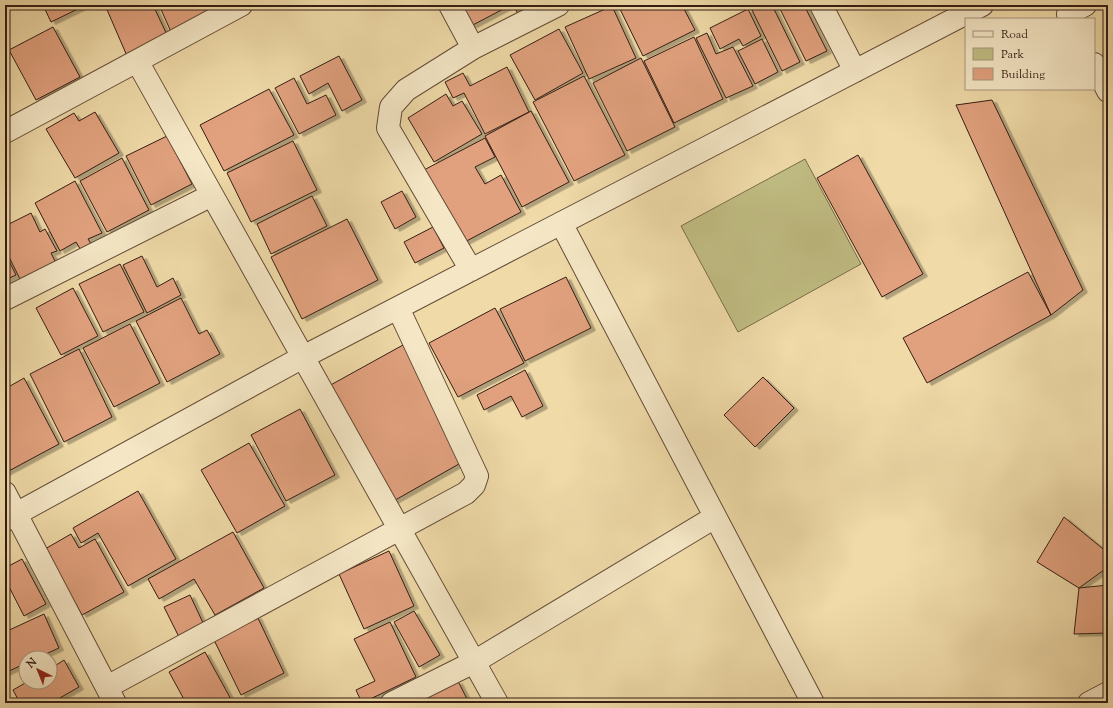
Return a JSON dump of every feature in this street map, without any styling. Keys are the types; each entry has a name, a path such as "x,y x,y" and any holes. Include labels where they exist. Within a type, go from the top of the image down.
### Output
{"street":[{"path":"450,5 473,48"},
{"path":"472,270 388,128 391,107 406,90 473,48 558,5"},
{"path":"820,5 855,71"},
{"path":"11,517 303,358 982,5"},
{"path":"5,132 237,6"},
{"path":"137,61 498,703"},
{"path":"1095,66 1108,91"},
{"path":"5,299 212,195"},
{"path":"561,223 813,703"},
{"path":"5,493 11,517 111,695 466,493 474,485 477,476 398,308"},
{"path":"392,703 474,662 715,517"},
{"path":"1089,703 1108,693"}],"green space":[{"path":"805,159 861,264 738,332 681,226"}],"building":[{"path":"43,5 86,5 51,22"},
{"path":"105,5 153,5 168,37 127,56"},
{"path":"159,5 210,5 213,12 172,34"},
{"path":"457,5 511,5 469,27"},
{"path":"514,5 549,5 519,17"},
{"path":"618,5 682,5 695,30 643,56"},
{"path":"758,5 772,5 800,62 782,71 751,8"},
{"path":"778,5 804,5 827,51 806,61"},
{"path":"612,6 636,58 589,79 565,27"},
{"path":"748,9 761,36 743,46 739,39 720,49 710,28"},
{"path":"53,27 80,77 36,100 9,50"},
{"path":"559,29 583,73 535,100 510,55"},
{"path":"707,33 716,54 733,47 753,86 726,98 696,38"},
{"path":"694,37 723,99 674,123 644,61"},
{"path":"762,39 778,72 755,84 738,51"},
{"path":"339,56 362,100 342,111 328,83 309,94 300,76"},
{"path":"641,58 675,127 627,151 593,83"},
{"path":"507,67 529,112 485,134 464,93 453,98 445,82 463,73 470,86"},
{"path":"584,76 625,155 574,181 533,102"},
{"path":"294,78 307,104 326,95 336,115 299,134 275,88"},
{"path":"269,89 294,135 224,171 200,125"},
{"path":"446,94 453,106 462,101 482,134 434,162 408,118"},
{"path":"992,100 1083,290 1051,315 956,105"},
{"path":"531,111 569,182 522,207 485,136"},
{"path":"95,112 119,153 75,178 46,129 74,113 79,121"},
{"path":"167,136 192,184 151,205 126,156"},
{"path":"485,138 495,157 475,167 485,184 501,175 521,212 461,244 422,171"},
{"path":"293,141 317,190 251,222 227,173"},
{"path":"858,155 923,274 882,297 817,178"},
{"path":"122,158 149,210 107,232 80,181"},
{"path":"75,181 102,233 88,239 93,247 82,252 76,242 60,251 35,203"},
{"path":"402,191 416,217 395,229 381,202"},
{"path":"312,196 327,226 271,254 257,224"},
{"path":"31,213 40,232 45,229 57,251 51,253 56,263 21,281 5,249 5,226"},
{"path":"347,219 378,280 302,319 271,257"},
{"path":"433,227 444,248 415,263 404,242"},
{"path":"5,253 16,275 5,280"},
{"path":"142,256 157,287 173,278 181,295 147,313 123,265"},
{"path":"120,264 144,312 103,332 79,284"},
{"path":"1028,272 1051,315 927,383 903,338"},
{"path":"566,277 591,328 525,361 500,309"},
{"path":"73,288 98,336 61,355 36,308"},
{"path":"181,298 199,334 207,330 220,354 167,382 136,321"},
{"path":"495,308 524,363 458,397 429,343"},
{"path":"130,324 160,383 114,407 83,348"},
{"path":"403,345 466,460 390,503 327,387"},
{"path":"79,349 112,417 64,442 30,374"},
{"path":"525,370 543,406 522,417 511,396 484,410 477,395"},
{"path":"763,377 794,408 755,447 724,415"},
{"path":"24,378 59,444 5,473 5,389"},
{"path":"300,409 335,475 286,501 251,435"},
{"path":"249,443 285,506 237,533 201,470"},
{"path":"138,491 176,559 128,586 98,533 81,543 73,528"},
{"path":"1064,517 1108,553 1108,567 1079,588 1037,562"},
{"path":"233,532 264,588 215,615 194,579 159,599 148,579"},
{"path":"71,534 79,548 95,539 124,592 82,615 45,549"},
{"path":"389,551 414,606 364,629 339,574"},
{"path":"22,559 46,604 24,616 5,579 5,568"},
{"path":"1108,585 1108,633 1074,634 1079,588"},
{"path":"190,595 204,625 179,637 164,607"},
{"path":"414,611 440,655 419,667 394,622"},
{"path":"44,614 59,648 55,650 18,650 18,667 5,673 5,632"},
{"path":"257,616 284,673 241,695 213,638"},
{"path":"390,622 416,677 362,703 356,690 375,681 354,639"},
{"path":"205,652 233,703 186,703 169,672"},
{"path":"64,660 79,687 51,703 20,703 13,690 18,687 18,690 58,690 58,664"},
{"path":"458,681 469,703 414,703"},
{"path":"82,698 85,703 75,703"}]}
